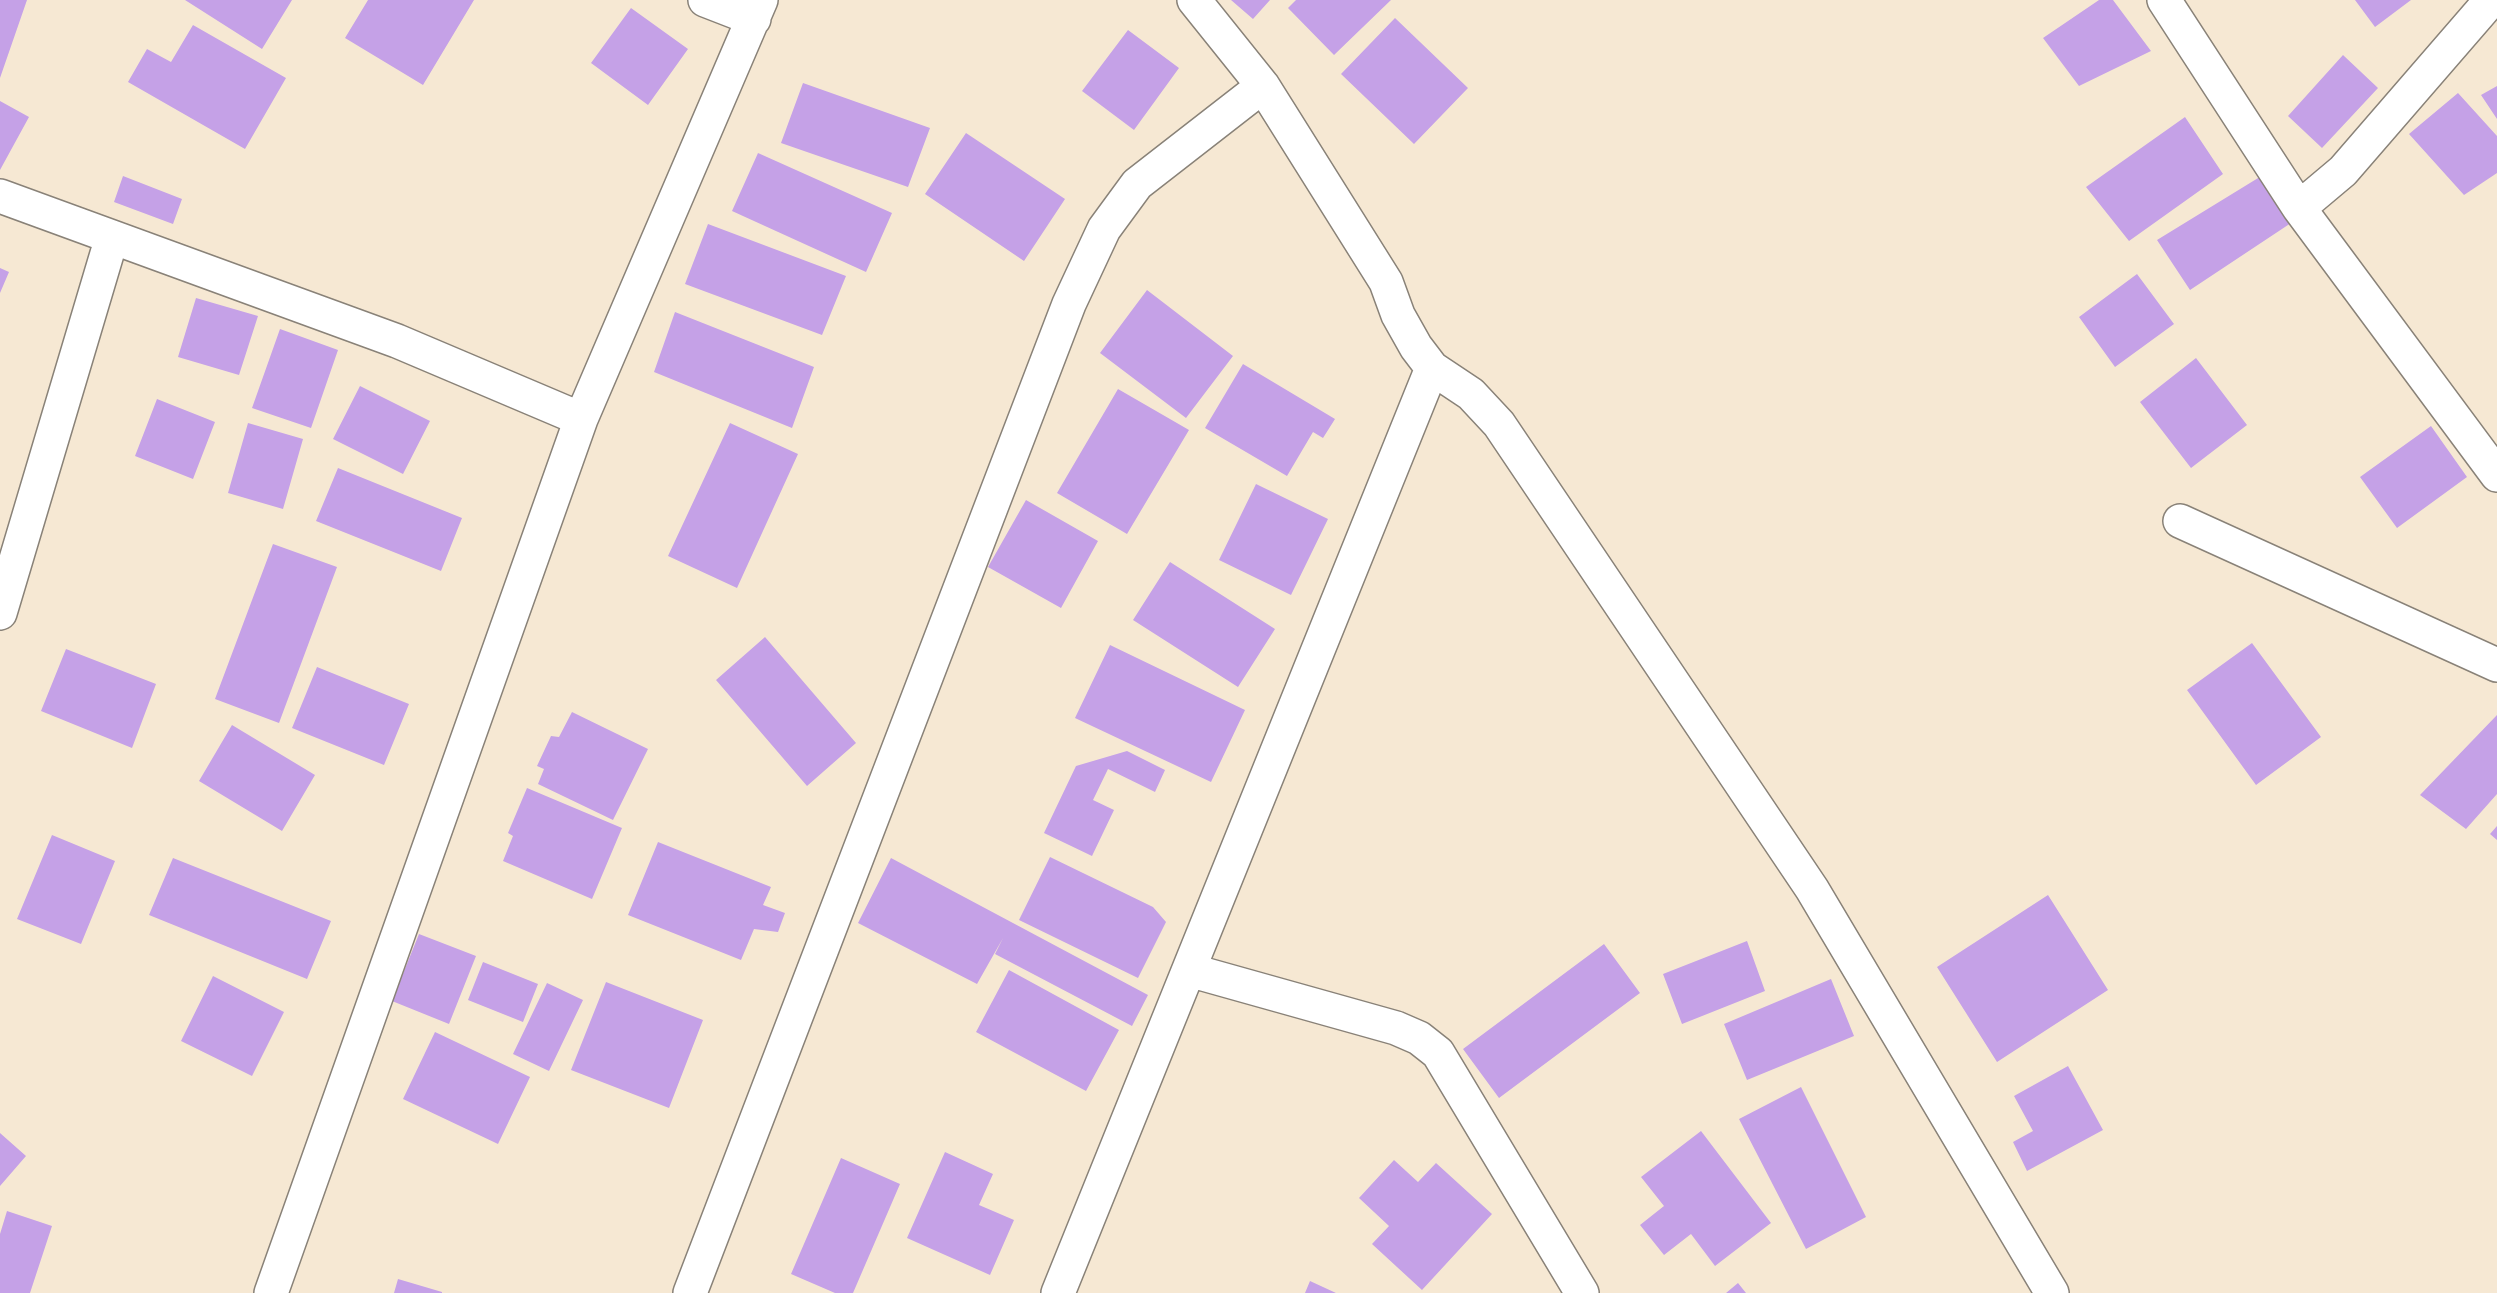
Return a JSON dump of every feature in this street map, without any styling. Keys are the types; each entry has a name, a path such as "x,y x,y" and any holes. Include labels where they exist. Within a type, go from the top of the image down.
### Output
{"street":[{"path":"271,1293 581,419 758,10 705,0"},
{"path":"1194,0 1263,86 1386,282 1402,323 1416,347 1432,368 1471,394 1499,424 1812,889 2052,1293"},
{"path":"2164,0 2299,208 2497,475"},
{"path":"2299,208 2343,171 2492,0"},
{"path":"690,1293 1069,303 1104,229 1137,184 1263,86"},
{"path":"0,196 397,341 581,419"},
{"path":"0,613 112,237"},
{"path":"1058,1293 1432,368"},
{"path":"2180,521 2497,665"},
{"path":"1189,970 1396,1028 1419,1038 1438,1053 1582,1293"}],"building":[{"path":"0,0 27,0 0,78"},
{"path":"185,0 292,0 262,49"},
{"path":"368,0 474,0 423,85 345,38"},
{"path":"1231,0 1270,0 1253,19"},
{"path":"1296,0 1391,0 1334,55 1288,8"},
{"path":"2099,0 2113,0 2151,51 2079,86 2043,38"},
{"path":"2355,0 2411,0 2375,27"},
{"path":"631,8 688,49 648,105 591,63"},
{"path":"1395,18 1468,88 1414,144 1341,74"},
{"path":"193,25 286,78 245,149 128,82 147,49 171,62"},
{"path":"1128,30 1179,68 1134,130 1082,91"},
{"path":"2343,55 2378,88 2322,148 2288,116"},
{"path":"803,83 930,128 908,187 781,143"},
{"path":"2497,86 2497,119 2481,95"},
{"path":"2458,93 2497,136 2497,173 2464,195 2409,134"},
{"path":"0,101 29,117 0,170"},
{"path":"2185,117 2223,174 2129,241 2086,187"},
{"path":"966,133 1065,199 1024,261 925,194"},
{"path":"758,153 892,213 866,272 732,211"},
{"path":"2263,175 2291,223 2190,290 2157,240"},
{"path":"123,176 182,199 173,224 114,202"},
{"path":"708,224 846,276 822,335 685,284"},
{"path":"0,268 9,272 0,293"},
{"path":"2137,274 2174,324 2115,367 2079,317"},
{"path":"1147,290 1233,356 1186,418 1100,353"},
{"path":"196,298 258,316 239,375 178,357"},
{"path":"675,312 814,367 792,428 654,372"},
{"path":"280,329 338,350 311,428 252,408"},
{"path":"2196,358 2247,425 2191,468 2140,402"},
{"path":"1243,364 1335,419 1323,438 1313,432 1287,476 1205,428"},
{"path":"360,386 430,421 403,474 333,439"},
{"path":"1118,389 1189,430 1127,534 1057,493"},
{"path":"157,399 215,422 193,479 135,456"},
{"path":"248,423 303,439 283,509 228,493"},
{"path":"730,423 798,454 737,588 668,556"},
{"path":"2431,426 2467,477 2397,528 2360,477"},
{"path":"338,468 462,518 441,571 316,521"},
{"path":"1256,484 1328,519 1291,595 1219,560"},
{"path":"1026,500 1098,541 1061,608 988,567"},
{"path":"273,544 337,567 279,723 215,699"},
{"path":"1170,562 1275,629 1238,687 1133,620"},
{"path":"765,637 856,743 807,786 716,680"},
{"path":"2252,643 2321,737 2256,785 2187,690"},
{"path":"1110,645 1245,710 1211,782 1075,718"},
{"path":"66,649 156,684 132,748 41,711"},
{"path":"317,667 409,704 384,765 292,728"},
{"path":"572,712 648,749 613,820 538,784 544,769 537,766 551,736 559,737"},
{"path":"2497,715 2497,794 2466,829 2420,795"},
{"path":"232,725 315,775 282,831 199,781"},
{"path":"1127,751 1165,770 1155,792 1108,769 1093,800 1114,810 1092,856 1044,833 1076,766"},
{"path":"527,788 622,828 592,899 503,861 513,836 508,833"},
{"path":"2497,826 2497,840 2490,834"},
{"path":"52,835 115,861 81,944 17,919"},
{"path":"658,842 771,887 763,905 785,913 778,932 754,929 741,960 628,915"},
{"path":"1050,857 1153,907 1166,922 1138,978 1019,920"},
{"path":"173,858 331,921 307,979 149,915"},
{"path":"891,858 1148,995 1132,1026 995,954 1003,938 977,984 858,923"},
{"path":"2048,895 2108,990 1997,1062 1937,967"},
{"path":"419,934 476,956 449,1024 392,1001"},
{"path":"1747,941 1765,991 1682,1024 1663,974"},
{"path":"1604,944 1640,993 1499,1098 1463,1049"},
{"path":"483,962 538,984 523,1022 468,1000"},
{"path":"1009,970 1119,1030 1086,1091 976,1032"},
{"path":"213,976 284,1012 252,1076 181,1041"},
{"path":"1831,979 1854,1036 1747,1080 1724,1024"},
{"path":"606,982 703,1020 669,1108 571,1070"},
{"path":"547,983 583,1000 549,1071 513,1054"},
{"path":"435,1032 530,1077 498,1144 403,1099"},
{"path":"2068,1066 2103,1130 2027,1171 2013,1142 2033,1131 2014,1096"},
{"path":"1801,1087 1866,1217 1806,1249 1739,1119"},
{"path":"1701,1131 1771,1223 1715,1266 1691,1234 1664,1255 1640,1225 1664,1206 1641,1177"},
{"path":"0,1133 26,1156 0,1186"},
{"path":"945,1152 993,1174 979,1205 1014,1220 990,1275 907,1238"},
{"path":"841,1158 900,1184 853,1293 835,1293 791,1274"},
{"path":"1394,1160 1418,1182 1436,1163 1492,1214 1422,1290 1372,1244 1389,1226 1359,1198"},
{"path":"7,1211 52,1226 30,1293 0,1293 0,1234"},
{"path":"398,1279 442,1292 442,1293 394,1293"},
{"path":"1310,1281 1336,1293 1305,1293"},
{"path":"1738,1283 1746,1293 1726,1293"}]}
